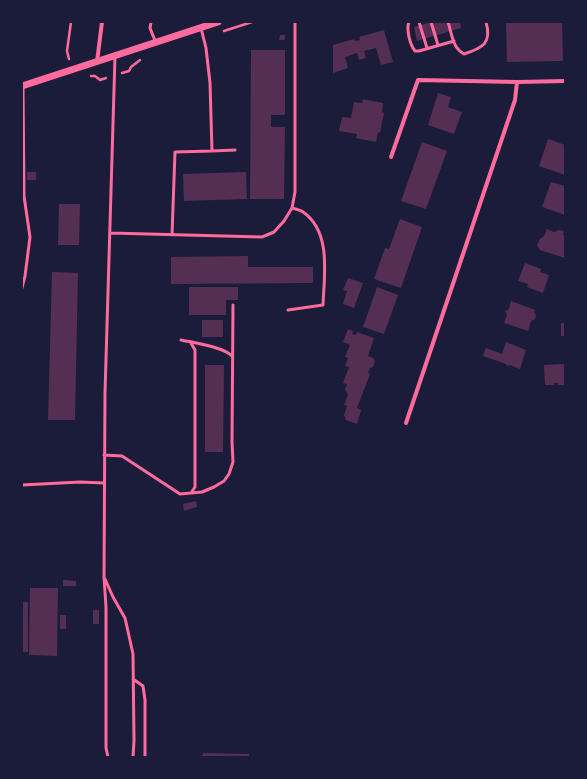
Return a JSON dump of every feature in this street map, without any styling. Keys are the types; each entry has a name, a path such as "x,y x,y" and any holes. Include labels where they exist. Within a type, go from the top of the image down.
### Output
{"street":[{"path":"97,62 102,22"},
{"path":"22,86 218,22"},
{"path":"392,157 418,80 517,82 565,81"},
{"path":"406,423 515,100 517,82"}],"lane":[{"path":"151,22 150,28 156,42"},
{"path":"110,233 262,237 274,232 284,221 292,208 295,192 295,22"},
{"path":"409,22 408,30 412,48 416,51 454,41"},
{"path":"420,22 427,48"},
{"path":"431,22 438,45"},
{"path":"448,22 454,44 458,51 464,54 479,48 485,43 488,37 486,22"},
{"path":"201,28 206,48 210,83 212,151"},
{"path":"108,757 106,748 104,455 115,56"},
{"path":"22,86 24,196 30,237 26,276 22,288"},
{"path":"172,235 175,152 235,150"},
{"path":"288,310 323,305 325,253 322,236 313,222 303,212 292,208"},
{"path":"104,455 122,456 180,494 202,492 224,481 229,474 233,462 233,305"},
{"path":"181,340 218,348 232,356"},
{"path":"191,343 195,350 195,487 191,493"},
{"path":"22,485 80,482 104,483"},
{"path":"104,578 125,618 132,654 133,757"},
{"path":"133,679 143,686 145,700 145,757"}],"path":[{"path":"70,62 67,51 71,22"}],"building":[{"path":"431,22 460,22 461,28 417,41 414,27"},
{"path":"506,22 562,22 563,61 507,62"},
{"path":"384,30 393,62 381,65 376,48 364,51 366,58 359,60 357,53 345,57 348,68 333,73 333,45 354,39 355,41 360,40 359,37"},
{"path":"280,35 285,35 285,40 279,40"},
{"path":"251,50 285,50 285,115 271,115 271,127 285,127 284,199 250,199"},
{"path":"438,93 451,97 448,107 462,112 454,134 428,125"},
{"path":"363,99 383,103 382,112 384,113 380,133 378,132 376,142 356,138 357,134 339,131 342,117 351,118 354,102 362,103"},
{"path":"548,139 565,145 565,175 539,166"},
{"path":"422,142 447,151 426,209 401,201"},
{"path":"27,172 36,172 36,180 27,180"},
{"path":"246,172 247,199 184,201 183,174"},
{"path":"551,182 565,186 565,215 542,207"},
{"path":"59,204 80,204 79,245 58,245"},
{"path":"400,219 422,227 401,288 374,279 385,248 389,249"},
{"path":"547,229 554,232 559,230 564,231 565,258 540,250 537,245"},
{"path":"248,256 248,267 313,267 313,283 171,284 171,257"},
{"path":"525,263 541,269 540,272 549,275 543,293 527,287 528,284 518,281"},
{"path":"52,272 78,273 75,420 48,420"},
{"path":"348,278 363,283 354,308 343,304 347,291 343,290"},
{"path":"189,287 238,287 238,300 226,300 226,315 189,315"},
{"path":"377,287 398,295 384,334 363,327"},
{"path":"511,301 535,310 535,319 531,321 528,331 504,323 507,315 505,311 509,309"},
{"path":"202,320 223,320 223,337 202,337"},
{"path":"561,323 565,323 565,336 561,336"},
{"path":"348,329 353,331 352,334 356,335 357,332 374,338 368,356 373,358 375,361 373,367 370,368 368,373 370,374 357,408 361,410 357,424 346,420 344,415 347,406 344,405 348,395 345,389 347,384 343,383 349,367 345,366 348,358 345,357 350,345 343,342"},
{"path":"506,342 526,350 520,369 510,365 507,366 506,364 483,356 486,348 502,354"},
{"path":"565,364 565,385 558,385 558,383 554,383 554,385 545,385 544,365"},
{"path":"205,365 224,365 223,452 205,452"},
{"path":"196,501 197,507 184,511 183,504"},
{"path":"63,580 76,581 76,586 63,586"},
{"path":"30,588 58,588 57,656 29,655"},
{"path":"22,602 28,602 28,652 22,652"},
{"path":"93,610 99,610 99,624 93,624"},
{"path":"60,615 66,615 66,629 60,629"},
{"path":"203,753 249,754 249,757 202,757"}]}
